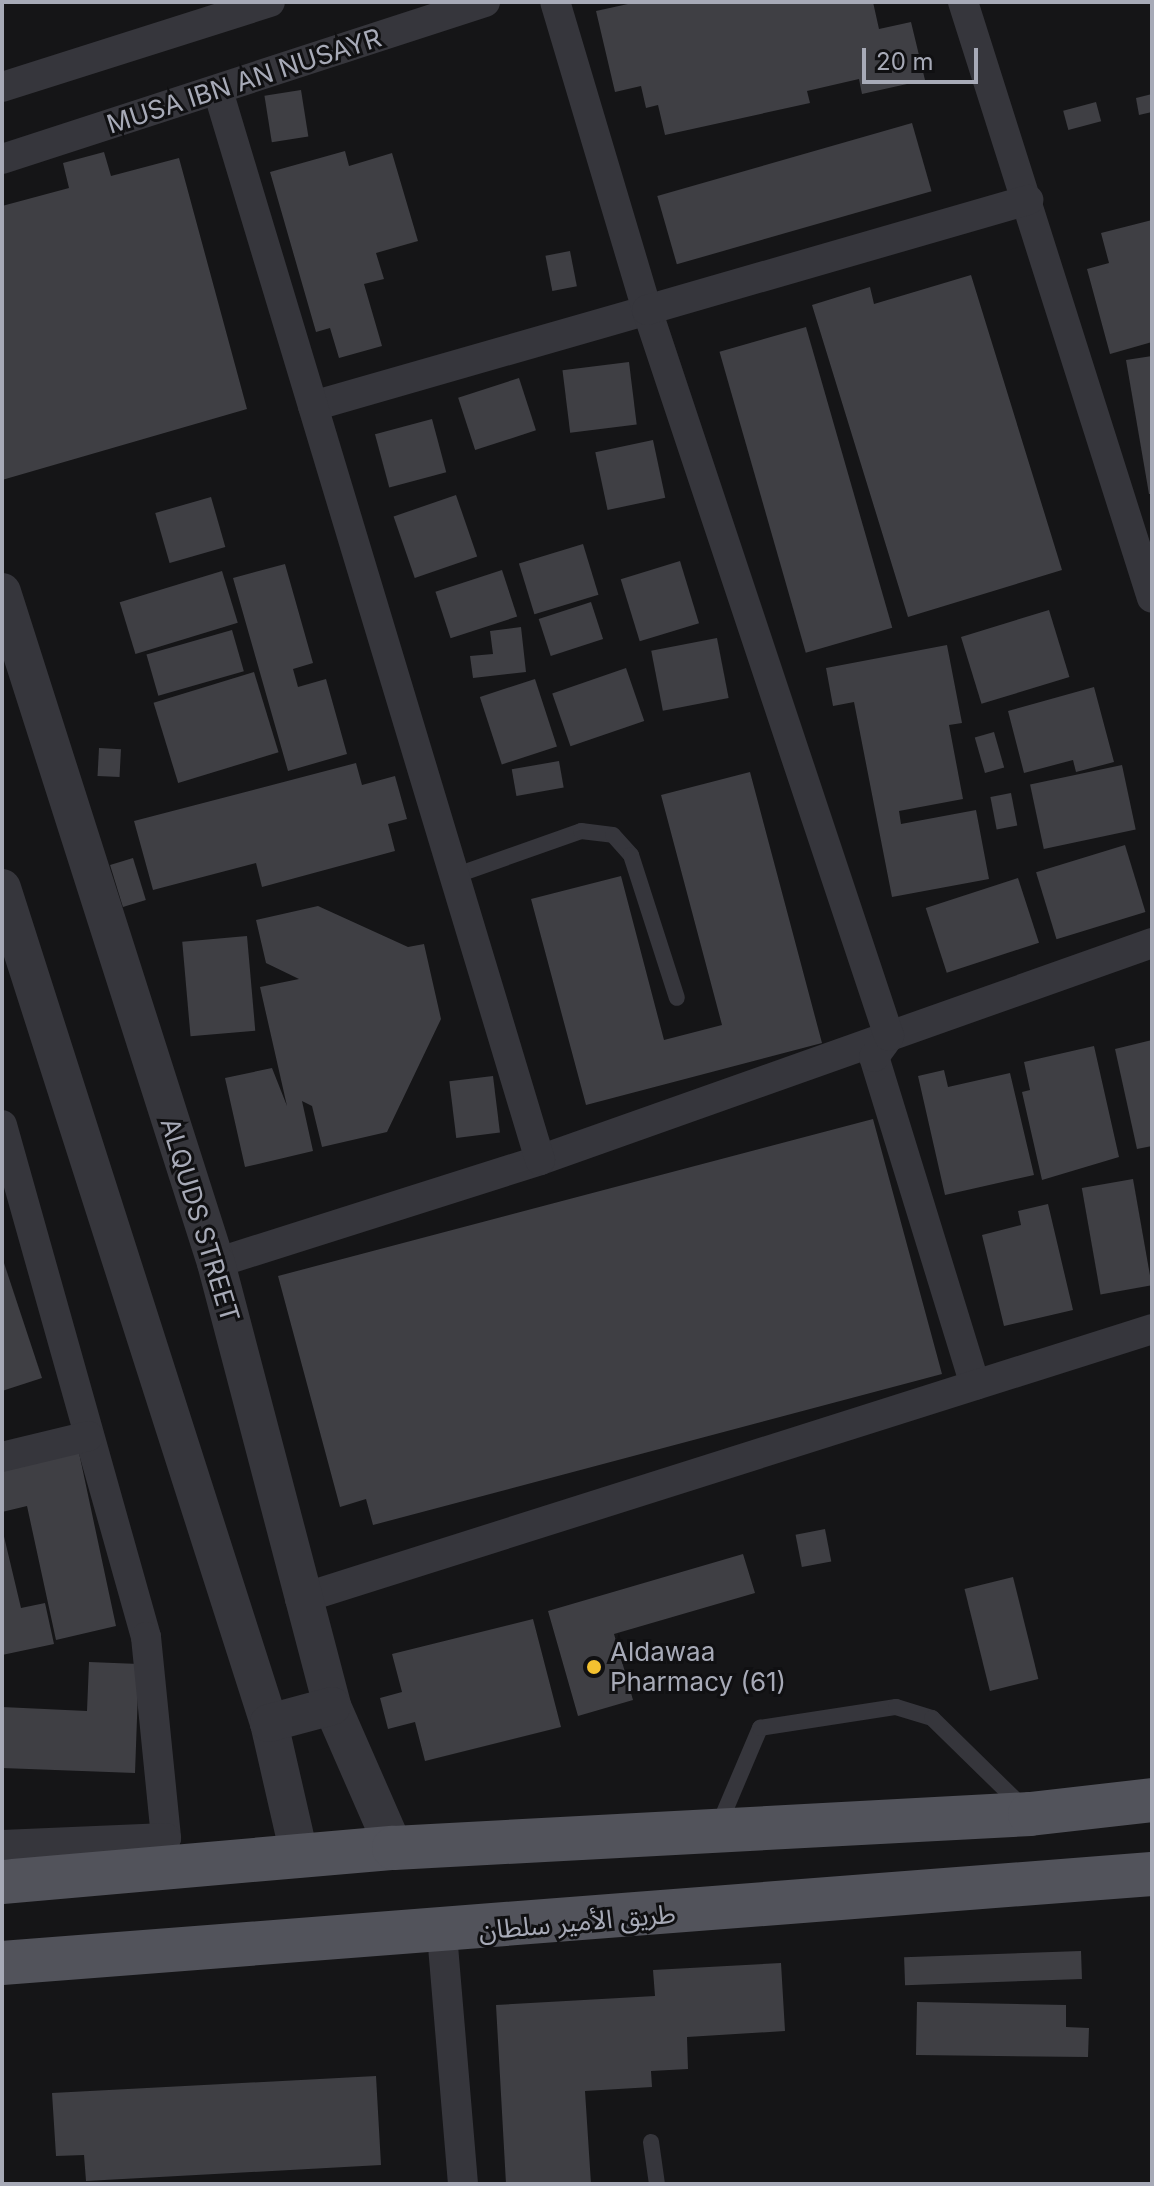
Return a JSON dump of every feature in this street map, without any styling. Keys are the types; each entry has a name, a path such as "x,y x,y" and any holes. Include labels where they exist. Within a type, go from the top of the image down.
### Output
{"main road":[{"path":"2,1882 394,1848 718,1827 1030,1814 1152,1800"},
{"name":"طريق الأمير سلطان","path":"2,1963 442,1934 1152,1874"}],"street":[{"path":"2,87 270,2"},
{"name":"MUSA IBN AN NUSAYR","path":"2,159 485,2"},
{"path":"555,2 647,310 889,1036"},
{"path":"963,2 1152,598"},
{"path":"218,91 540,1160"},
{"path":"313,406 1028,200"},
{"name":"ALQUDS STREET","path":"2,592 216,1263 300,1599 332,1706 394,1848"},
{"path":"2,888 269,1723 300,1858"},
{"path":"216,1263 540,1160 1152,943"},
{"path":"889,1036 874,1057 975,1385"},
{"path":"2,1125 146,1637 166,1838 2,1845"},
{"path":"300,1599 1152,1329"},
{"path":"2,1457 89,1436"},
{"path":"269,1723 332,1706"},
{"path":"442,1934 463,2184"}],"lane":[{"path":"454,876 581,831 613,835 631,855 677,998"},
{"path":"718,1827 760,1728 896,1707 932,1718 1030,1814"},
{"path":"651,2142 657,2184"}],"building":[{"path":"637,2 873,2 879,29 911,22 925,80 862,94 859,79 807,91 810,103 665,135 658,105 646,108 641,86 615,92 596,11"},
{"path":"301,90 308,136 272,142 264,96"},
{"path":"1152,94 1152,112 1139,115 1136,98"},
{"path":"1096,102 1101,121 1068,130 1063,111"},
{"path":"912,123 932,191 677,264 657,196"},
{"path":"345,151 349,166 392,153 418,241 376,253 384,279 364,284 382,346 339,358 330,328 316,332 270,172"},
{"path":"104,152 111,176 179,158 247,409 2,480 2,206 69,188 63,163"},
{"path":"1152,220 1152,342 1110,354 1087,269 1109,263 1101,233"},
{"path":"570,251 577,286 552,291 545,256"},
{"path":"971,275 1062,570 908,617 812,305 870,287 874,304"},
{"path":"806,327 892,628 806,653 719,352"},
{"path":"1152,356 1152,494 1149,494 1126,360"},
{"path":"629,362 637,425 570,433 562,370"},
{"path":"519,378 536,430 475,450 458,398"},
{"path":"432,419 446,472 389,487 375,434"},
{"path":"653,440 665,498 608,510 595,452"},
{"path":"456,495 477,556 415,578 394,516"},
{"path":"211,497 225,547 170,563 155,513"},
{"path":"583,544 598,595 534,614 519,564"},
{"path":"680,561 699,623 640,641 621,579"},
{"path":"285,564 313,663 293,669 298,687 326,679 347,754 288,771 233,578"},
{"path":"502,570 517,617 451,638 435,592"},
{"path":"222,571 238,623 135,654 120,602"},
{"path":"591,602 603,639 551,656 539,619"},
{"path":"1049,610 1069,677 981,704 961,637"},
{"path":"521,627 526,672 473,678 470,656 493,654 490,631"},
{"path":"232,630 244,671 158,696 146,655"},
{"path":"717,638 729,698 663,711 651,651"},
{"path":"947,645 962,723 949,725 963,799 899,811 901,824 976,810 989,879 892,897 854,702 833,706 826,668"},
{"path":"626,668 644,721 570,746 552,693"},
{"path":"254,672 279,752 178,783 154,703"},
{"path":"535,679 557,747 502,764 480,697"},
{"path":"1094,687 1114,762 1076,772 1073,760 1024,773 1008,711"},
{"path":"994,732 1004,768 985,773 975,738"},
{"path":"99,748 121,749 120,777 98,776"},
{"path":"559,761 564,788 516,796 512,769"},
{"path":"356,763 362,785 395,776 407,819 388,824 395,851 262,887 256,863 153,890 134,821"},
{"path":"1122,765 1136,830 1044,849 1030,785"},
{"path":"750,772 822,1043 586,1105 531,899 621,876 664,1040 722,1025 661,795"},
{"path":"1011,793 1017,825 997,829 990,797"},
{"path":"1125,845 1145,912 1057,939 1036,872"},
{"path":"133,858 146,900 123,907 110,865"},
{"path":"1018,878 1039,943 947,973 926,908"},
{"path":"318,906 408,947 424,944 441,1019 387,1132 322,1147 312,1106 302,1101 313,1151 245,1167 225,1078 272,1068 287,1106 260,987 299,979 266,963 256,920"},
{"path":"247,936 255,1031 191,1036 182,942"},
{"path":"1152,1040 1152,1146 1137,1149 1115,1049"},
{"path":"1094,1046 1119,1157 1042,1180 1022,1092 1030,1090 1024,1062"},
{"path":"944,1070 948,1087 1010,1073 1034,1175 945,1195 918,1076"},
{"path":"493,1076 500,1133 456,1138 449,1081"},
{"path":"873,1119 942,1374 373,1525 366,1499 340,1507 278,1276"},
{"path":"1133,1179 1152,1285 1101,1294 1082,1188"},
{"path":"1048,1204 1073,1310 1004,1326 982,1235 1021,1225 1018,1211"},
{"path":"2,1257 42,1378 2,1391"},
{"path":"78,1448 116,1626 56,1640 27,1506 2,1512 2,1464"},
{"path":"2,1528 21,1608 45,1603 54,1644 2,1655"},
{"path":"825,1529 831,1561 802,1567 796,1535"},
{"name":"Aldawaa Pharmacy (61)","path":"743,1554 755,1593 614,1634 633,1700 578,1716 548,1611"},
{"path":"1013,1577 1038,1679 990,1691 964,1589"},
{"path":"533,1619 561,1727 425,1761 415,1722 388,1729 380,1698 402,1692 392,1654"},
{"path":"89,1662 139,1664 135,1773 2,1768 2,1707 87,1711"},
{"path":"1081,1951 1082,1979 905,1985 904,1957"},
{"path":"781,1963 785,2031 687,2037 688,2069 651,2071 652,2087 585,2091 591,2184 506,2184 496,2005 655,1996 653,1970"},
{"path":"917,2002 1066,2005 1066,2027 1089,2028 1088,2057 916,2055"},
{"path":"376,2076 381,2165 86,2181 84,2155 56,2156 52,2093"}],"place":[{"name":"Aldawaa Pharmacy (61)","path":"594,1667"}]}
